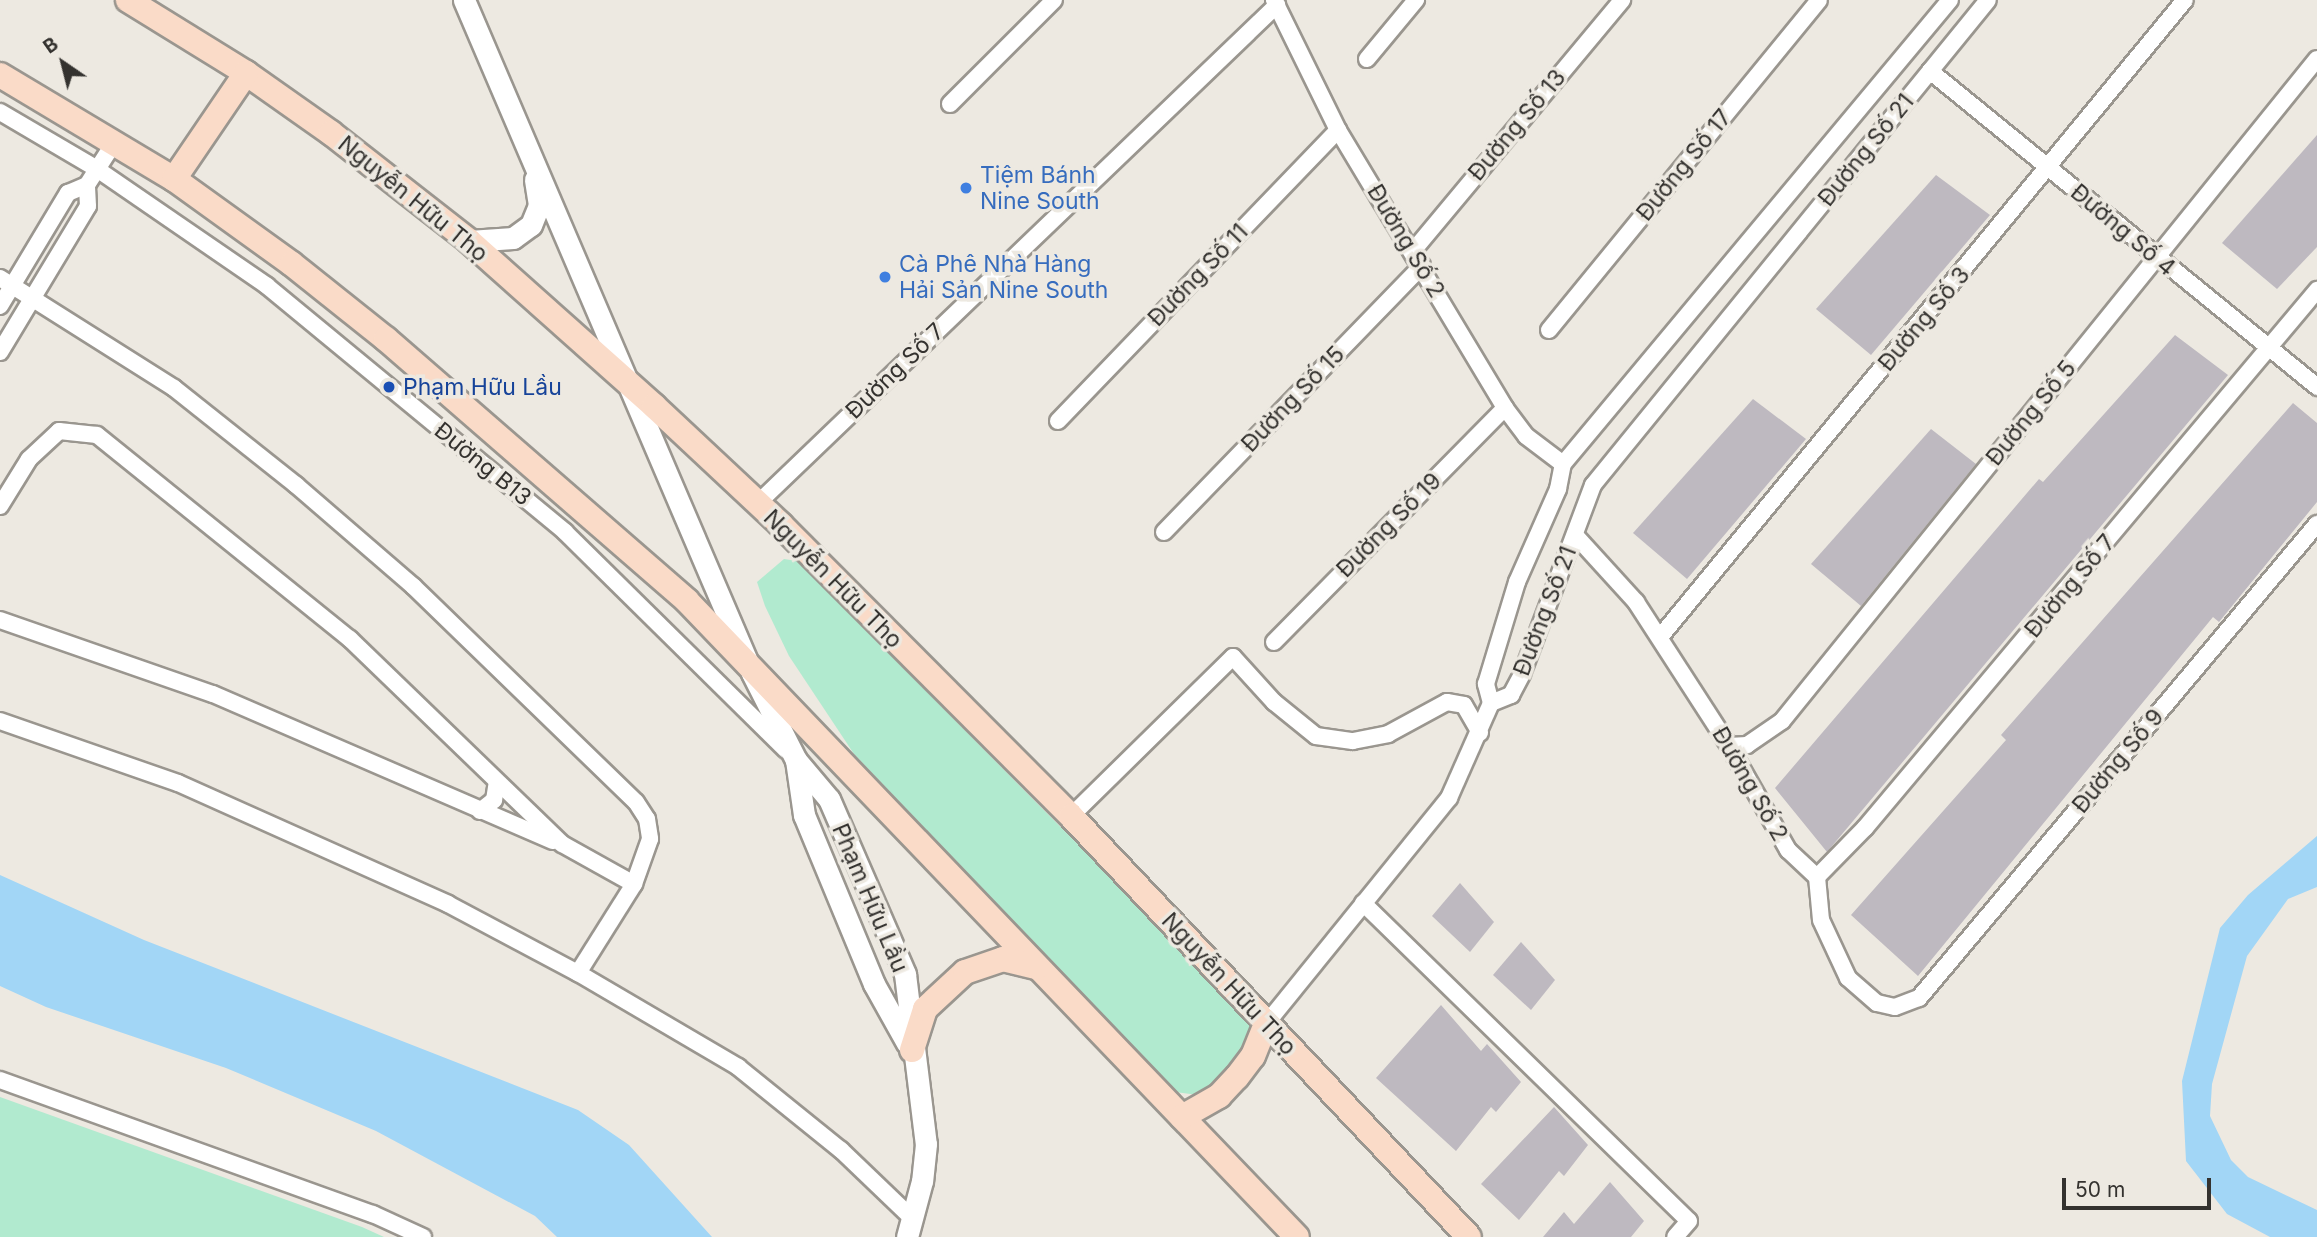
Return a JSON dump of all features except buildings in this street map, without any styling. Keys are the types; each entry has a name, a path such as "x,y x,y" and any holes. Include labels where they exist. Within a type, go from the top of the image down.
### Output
{"main road":[{"name":"Nguyễn Hữu Thọ","path":"128,0 246,73 469,241 627,382 757,504 1071,816 1469,1237"},
{"name":"Phạm Hữu Lầu","path":"464,0 752,673 796,760 829,799 905,974 912,1051 925,1110 926,1144 910,1228"},
{"path":"174,179 246,73"},
{"path":"0,75 174,179 386,339 687,601 752,673 1297,1237"},
{"path":"469,241 513,238 531,225 539,205 533,156"},
{"name":"Phạm Hữu Lầu","path":"796,760 804,815 874,984 912,1051"},
{"path":"912,1051 925,1009 948,982 982,963 1003,959 1036,967"},
{"path":"1182,1117 1219,1096 1237,1077 1253,1056 1266,1024"}],"street":[{"path":"950,104 1054,0"},
{"path":"1367,59 1416,0"},
{"name":"Đường Số 13","path":"1413,251 1622,0"},
{"name":"Đường Số 17","path":"1549,330 1819,0"},
{"name":"Đường Số 21","path":"1950,0 1563,464 1558,489 1517,582 1486,684 1491,704 1511,695 1522,674 1593,485 1988,0"},
{"name":"Đường Số 3","path":"1660,637 2185,0"},
{"name":"Đường Số 2","path":"1275,3 1338,130 1505,408 1526,436 1563,464"},
{"name":"Đường Số 7","path":"757,504 1275,3"},
{"name":"Đường Số 5","path":"1730,746 1747,745 1782,721 2317,59"},
{"name":"Đường Số 4","path":"1930,71 2268,351 2317,387"},
{"name":"Đường B13","path":"0,112 97,169 267,286 565,532 796,760"},
{"name":"Đường Số 11","path":"1058,421 1338,130"},
{"path":"0,352 88,206 87,185 114,143"},
{"path":"0,306 6,281 68,193 87,185"},
{"name":"Đường Số 15","path":"1164,532 1422,266"},
{"path":"6,281 174,388 296,485 529,697 647,818 650,839 634,884 578,973"},
{"name":"Đường Số 7","path":"1817,877 1865,828 2317,290"},
{"name":"Đường Số 19","path":"1274,642 1505,408"},
{"path":"1,503 6,483 59,431 97,435 350,639 562,844"},
{"name":"Đường Số 9","path":"1817,877 1821,920 1848,978 1877,1003 1895,1007 1919,998 2317,524"},
{"name":"Đường Số 2","path":"1575,535 1660,637 1730,746 1788,850 1817,877"},
{"path":"0,620 213,694 562,844 634,884"},
{"path":"1071,816 1233,657 1274,702 1315,736 1353,741 1370,738 1447,702 1464,705 1480,733"},
{"path":"1266,1024 1449,798 1491,704"},
{"path":"0,721 178,783 448,904 578,973 738,1067 841,1150 910,1228"},
{"path":"480,811 494,800 497,782"},
{"path":"1363,903 1689,1221 1675,1237"},
{"path":"0,1080 373,1214 423,1237"}],"green space":[{"path":"784,559 797,561 1250,1018 1251,1039 1210,1090 1198,1095 1175,1092 854,754 789,656 765,606 757,582"},
{"path":"0,1097 362,1227 384,1237 0,1237"}],"water":[{"path":"2317,836 2317,887 2288,899 2247,956 2212,1084 2210,1116 2231,1160 2248,1177 2317,1210 2317,1237 2270,1237 2227,1214 2186,1161 2182,1081 2220,928 2248,895"},
{"path":"0,875 144,940 578,1110 629,1145 712,1237 557,1237 535,1216 376,1131 226,1068 46,1007 0,986"}],"place":[{"name":"Tiệm Bánh Nine South","path":"966,188"},
{"name":"Cà Phê Nhà Hàng Hải Sản Nine South","path":"885,277"},
{"name":"Phạm Hữu Lầu","path":"389,387"}]}
